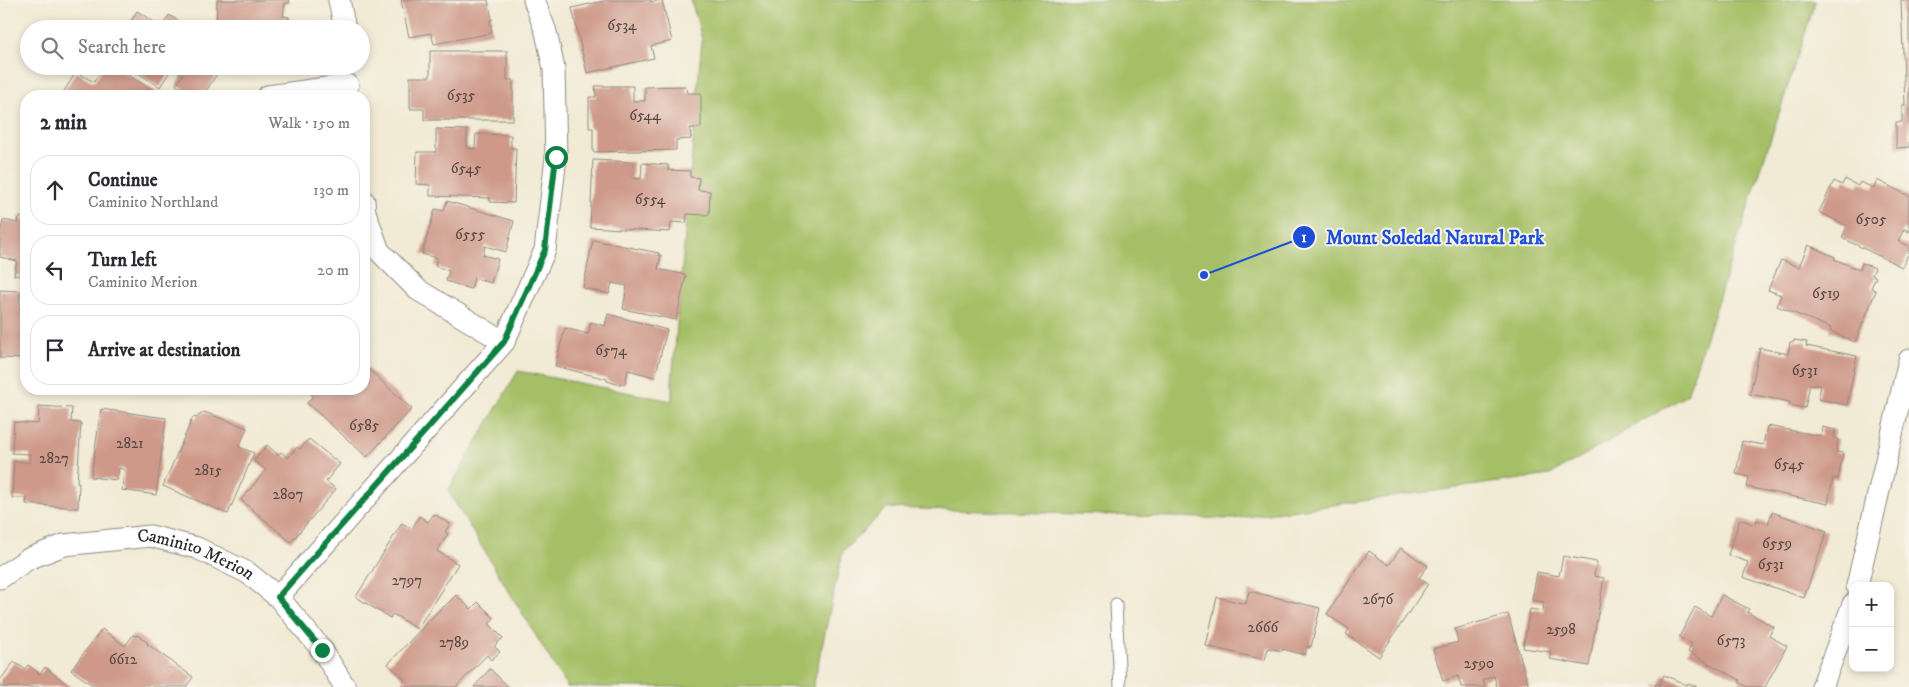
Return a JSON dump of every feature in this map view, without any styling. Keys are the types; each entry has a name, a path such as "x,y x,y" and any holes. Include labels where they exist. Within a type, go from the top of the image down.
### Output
{"street":[{"path":"339,0 343,20"},
{"path":"278,597 504,342 545,250 556,157 554,69 546,32 534,0"},
{"path":"302,90 348,82"},
{"path":"370,226 379,251 418,290 504,342"},
{"path":"1858,582 1909,360"},
{"name":"Caminito Merion","path":"0,578 28,559 64,546 150,536 197,548 248,572 278,597 322,650 345,687"},
{"path":"1822,687 1849,615"}],"lane":[{"path":"1116,604 1120,687"}],"green space":[{"path":"691,0 1816,0 1687,395 1550,475 1232,519 887,508 843,551 813,687 567,687 448,491 518,371 672,401 672,382 702,39"}],"building":[{"path":"217,0 290,0 289,3 285,3 283,16 289,17 289,20 216,20"},
{"path":"401,0 488,0 492,20 490,20 492,33 434,44 431,33 409,37"},
{"path":"608,0 651,0 651,2 662,0 672,41 651,46 654,58 587,73 572,8"},
{"path":"1901,0 1909,0 1909,147 1896,148 1896,122 1902,122 1902,105 1905,105"},
{"path":"137,11 151,20 132,20"},
{"path":"169,15 177,20 166,20"},
{"path":"430,51 507,51 507,80 513,80 513,120 424,120 424,109 410,109 410,77 430,77"},
{"path":"74,75 81,75 94,82 98,75 128,75 153,90 65,90"},
{"path":"141,75 168,75 160,87"},
{"path":"183,75 216,75 207,90 184,90 176,85"},
{"path":"595,86 633,86 633,101 645,101 645,87 686,86 687,93 701,93 701,128 690,128 691,139 676,140 676,150 593,152 593,128 589,128 589,97 596,97"},
{"path":"436,129 467,130 467,148 475,149 476,134 511,135 511,148 516,148 514,203 490,202 490,198 430,196 430,185 416,184 417,152 436,152"},
{"path":"593,160 633,162 632,178 641,179 642,163 668,165 668,170 690,171 690,177 699,178 698,190 710,191 709,215 687,214 686,223 671,222 670,232 590,227"},
{"path":"1845,179 1858,186 1860,182 1874,188 1877,180 1909,196 1909,232 1904,229 1898,241 1909,246 1909,253 1902,267 1842,238 1847,226 1819,212 1834,181 1842,185"},
{"path":"447,201 514,221 506,252 485,246 483,255 498,259 491,283 474,278 471,289 446,281 449,271 435,266 437,258 422,254 435,209 444,211"},
{"path":"19,217 20,276 14,275 17,261 0,257 0,235 3,220 18,223"},
{"path":"593,240 659,253 658,255 661,255 658,269 686,275 676,320 623,309 627,286 612,283 609,294 583,288"},
{"path":"1808,245 1860,270 1862,263 1875,268 1872,275 1876,277 1871,288 1876,291 1855,342 1830,331 1831,328 1777,306 1781,295 1768,290 1781,260 1799,267"},
{"path":"0,290 20,291 20,359 0,358"},
{"path":"608,314 667,330 655,377 628,370 625,384 620,383 620,385 607,381 607,379 555,366 565,328 588,334 591,322 605,326"},
{"path":"1794,340 1807,342 1806,346 1857,356 1847,405 1818,399 1821,386 1810,384 1805,408 1789,405 1790,402 1750,394 1760,348 1788,354 1790,342 1794,342"},
{"path":"370,370 412,409 367,457 307,403 312,395 370,395"},
{"path":"39,406 72,408 71,422 81,423 77,483 79,483 78,508 26,504 27,498 12,498 14,461 30,463 30,454 12,453 14,422 38,424"},
{"path":"101,409 166,418 156,495 122,490 124,469 119,468 117,480 91,477"},
{"path":"204,412 247,428 239,447 254,453 228,514 163,486 193,417 196,418"},
{"path":"1767,426 1821,436 1822,427 1835,430 1834,438 1838,439 1836,452 1843,453 1838,479 1833,478 1828,504 1747,487 1749,477 1736,474 1742,441 1763,445"},
{"path":"309,439 340,464 326,481 336,489 291,542 241,500 266,470 254,461 267,445 278,455 281,452 288,458 297,447 300,449"},
{"path":"1772,512 1827,531 1804,598 1743,577 1748,562 1728,555 1740,519 1755,525 1757,520 1768,524"},
{"path":"434,514 450,524 445,532 448,534 437,551 458,564 417,629 393,614 390,618 356,597 402,523 412,529 419,516 428,522"},
{"path":"1401,548 1428,566 1419,578 1428,584 1379,657 1346,634 1349,629 1327,614 1369,551 1389,565"},
{"path":"1563,556 1597,562 1594,576 1604,578 1589,666 1550,659 1551,652 1523,648 1530,609 1543,611 1544,602 1532,600 1537,572 1559,576"},
{"path":"1249,591 1320,608 1311,647 1307,647 1305,655 1283,649 1282,651 1268,648 1265,660 1206,646 1217,597 1246,604"},
{"path":"456,595 471,609 478,602 494,618 489,624 503,638 494,646 500,652 491,660 487,655 456,687 405,687 402,684 405,680 388,664 443,606"},
{"path":"1722,595 1749,609 1747,612 1774,627 1769,636 1787,646 1765,687 1747,687 1739,682 1740,680 1688,652 1692,644 1679,637 1695,607 1711,616"},
{"path":"1508,614 1529,687 1497,687 1494,676 1483,680 1485,687 1461,687 1458,676 1443,681 1433,649 1458,642 1455,629"},
{"path":"102,629 125,646 133,635 137,635 193,677 186,687 95,687 71,670"},
{"path":"14,662 25,669 28,665 40,674 45,667 71,687 0,687 0,680"},
{"path":"490,669 509,687 474,687"},
{"path":"1664,675 1687,685 1688,683 1697,687 1655,687 1656,684 1659,686"}],"place":[{"name":"Mount Soledad Natural Park","path":"1204,275"}],"route":[{"path":"322,650 278,597 504,342 545,250 556,157"}]}
